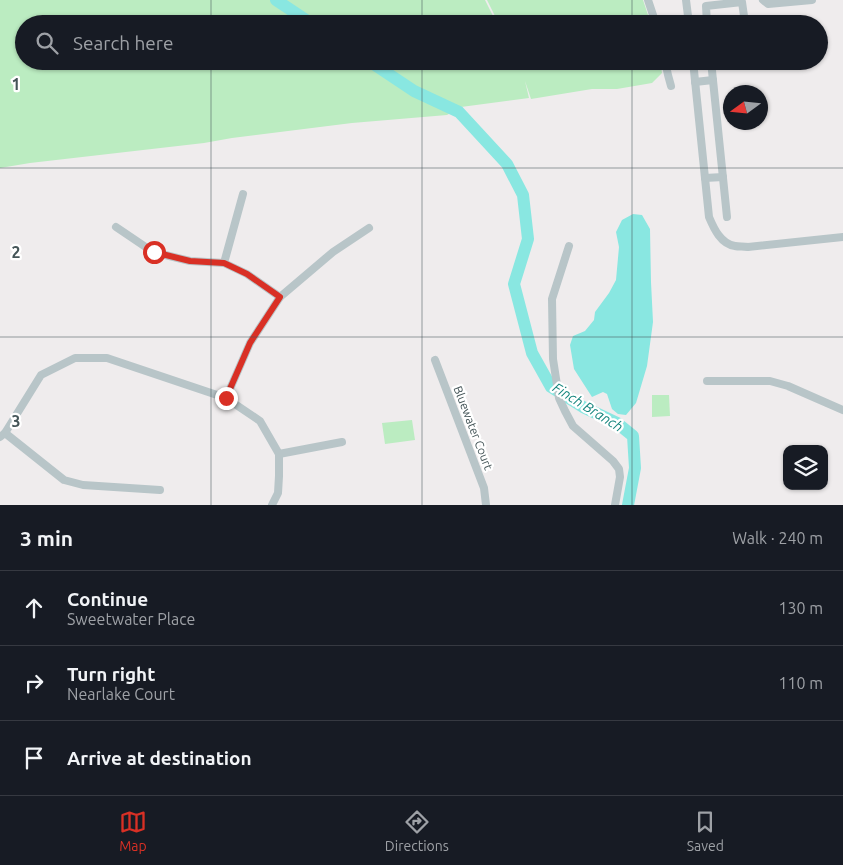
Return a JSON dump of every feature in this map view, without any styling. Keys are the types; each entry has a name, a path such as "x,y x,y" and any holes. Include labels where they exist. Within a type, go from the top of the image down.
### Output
{"street":[{"path":"648,0 653,15"},
{"path":"686,0 688,15"},
{"path":"763,0 768,4 812,0"},
{"path":"706,15 706,6 742,2 744,15"},
{"path":"667,70 672,86"},
{"path":"694,70 709,217 714,231 734,246 843,237"},
{"path":"712,70 727,217"},
{"path":"695,82 713,80"},
{"path":"705,178 723,177"},
{"path":"224,263 243,194"},
{"path":"116,228 154,252 190,261 224,263 247,274 280,297"},
{"path":"226,398 250,343 280,297 333,252 369,228"},
{"path":"569,246 552,299 553,359 559,398 573,426 613,461 618,469 620,477 615,505"},
{"path":"160,490 84,485 64,480 2,435 41,375 75,358 108,358 226,398 260,421 279,454 280,476 278,493 272,505"},
{"name":"Bluewater Court","path":"435,360 484,488 486,505"},
{"path":"707,381 770,381 788,386 843,410"},
{"path":"279,454 342,442"}],"green space":[{"path":"0,0 485,0 492,15 15,15 15,70 662,70 662,73 652,83 617,89 592,89 531,99 525,81 529,98 461,107 447,115 352,123 0,168"},
{"path":"487,0 643,0 648,15 494,15"},
{"path":"652,395 669,395 670,416 652,417"},
{"path":"412,420 415,440 385,444 382,423"}],"water":[{"path":"633,214 642,215 650,229 653,322 647,366 636,403 626,415 618,414 612,409 607,394 603,392 592,397 574,369 570,345 573,336 585,331 594,320 595,312 616,280 619,247 616,232 622,220"}],"waterway":[{"name":"Finch Branch","path":"276,0 298,15"},
{"name":"Finch Branch","path":"382,70 414,91 459,112 507,164 523,195 528,239 514,284 532,353 551,387 583,407 617,423 633,436 635,468 628,505"}],"route":[{"path":"154,252 190,261 224,263 247,274 280,297 250,343 226,398"}]}
